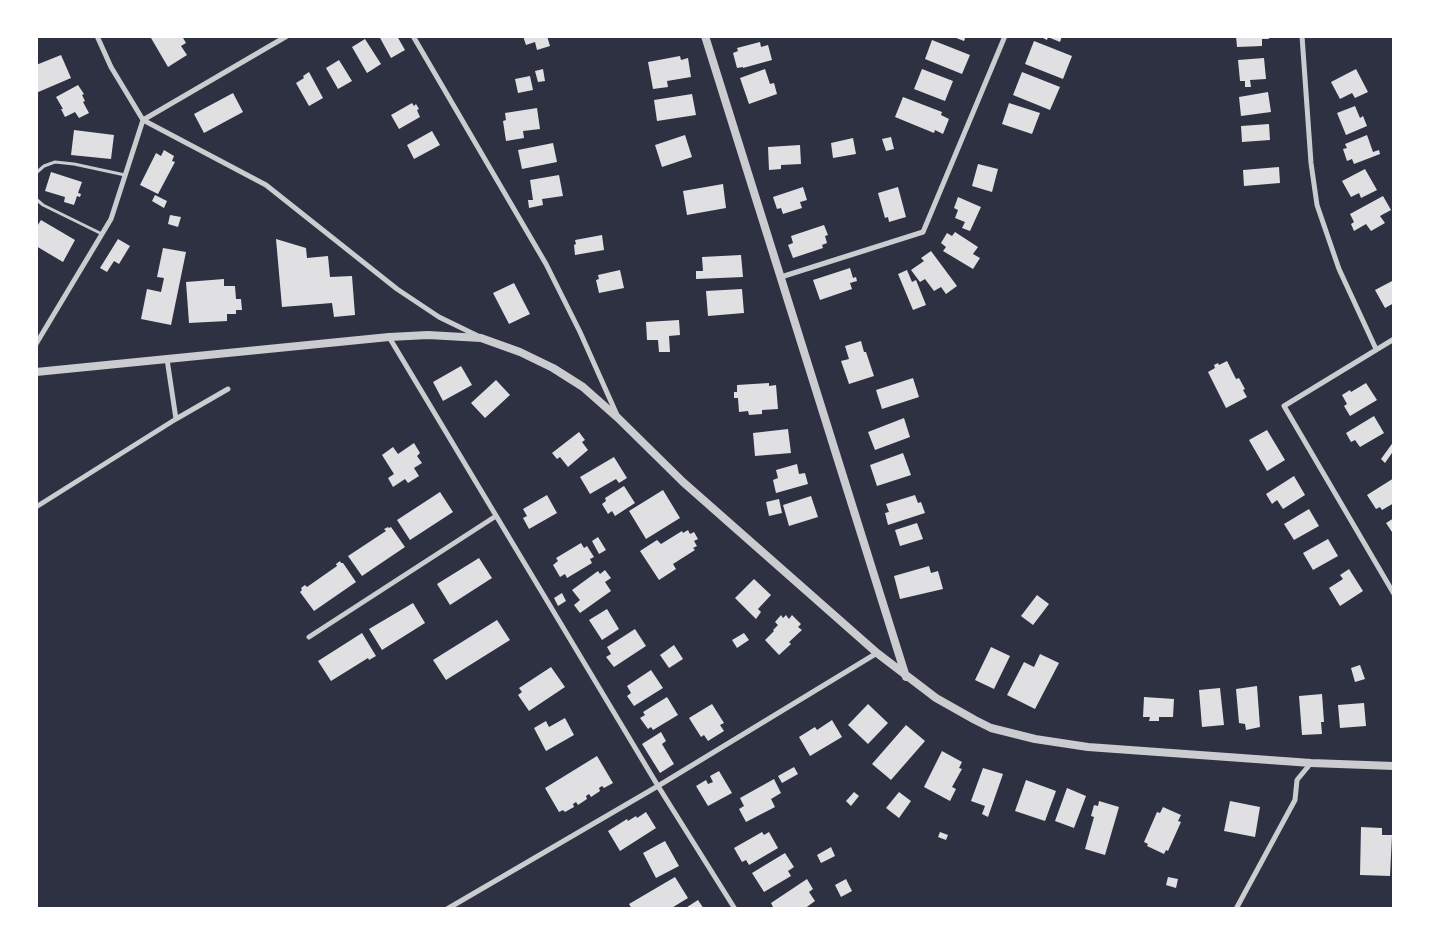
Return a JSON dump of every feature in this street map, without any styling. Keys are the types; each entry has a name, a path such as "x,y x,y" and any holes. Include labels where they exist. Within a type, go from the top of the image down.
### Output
{"street":[{"path":"97,36 111,68 143,120 266,185 397,289 439,317 481,338 520,352 553,368 583,387 618,418 683,482 876,653 936,698 975,720 991,728 1035,739 1088,747 1311,763 1394,766"},
{"path":"36,344 111,220 143,120 287,36"},
{"path":"413,36 546,264 580,332 618,418"},
{"path":"705,36 906,677"},
{"path":"781,277 923,232 1004,36"},
{"path":"1302,36 1311,163 1317,204 1339,269 1376,349"},
{"path":"36,372 389,337 428,335 481,338"},
{"path":"389,337 658,786 735,909"},
{"path":"1394,339 1284,406 1394,594"},
{"path":"167,359 176,419"},
{"path":"36,507 176,419 228,389"},
{"path":"309,637 496,516"},
{"path":"447,909 658,786 876,653"},
{"path":"1236,909 1295,800 1297,780 1311,763"}],"lane":[{"path":"36,173 44,166 55,162 74,164 125,175"},
{"path":"36,199 43,205 102,234"}],"building":[{"path":"153,36 182,36 186,43 181,46 187,55 168,67 151,38"},
{"path":"379,36 397,36 405,50 391,58"},
{"path":"523,36 547,36 550,46 537,50 535,42 526,45"},
{"path":"951,36 966,36 964,41"},
{"path":"1039,36 1062,36 1060,42 1048,37 1047,40"},
{"path":"1236,36 1268,36 1269,39 1262,39 1262,46 1237,47"},
{"path":"365,39 381,64 367,73 352,47"},
{"path":"932,40 970,55 962,74 925,59"},
{"path":"1034,41 1072,56 1063,79 1025,64"},
{"path":"760,42 761,47 768,45 772,60 737,68 733,53 738,51 737,48"},
{"path":"61,55 71,78 36,93 36,65"},
{"path":"680,56 681,60 688,58 691,77 667,81 668,87 653,89 648,62"},
{"path":"1264,58 1266,79 1250,80 1251,87 1245,87 1245,81 1240,81 1238,60"},
{"path":"339,60 352,81 338,89 326,68"},
{"path":"543,69 545,81 538,82 535,71"},
{"path":"765,69 770,84 774,83 777,94 749,104 740,78"},
{"path":"922,69 953,81 945,101 914,89"},
{"path":"1356,69 1368,92 1355,98 1352,93 1340,99 1331,82"},
{"path":"309,72 323,98 309,106 296,83"},
{"path":"1022,72 1060,87 1050,110 1013,95"},
{"path":"530,76 533,90 518,93 515,79"},
{"path":"78,85 84,94 82,95 85,101 83,102 89,113 79,118 75,112 65,117 56,97"},
{"path":"1268,92 1271,112 1241,116 1239,97"},
{"path":"233,93 243,112 204,133 194,114"},
{"path":"692,94 696,115 657,121 654,100"},
{"path":"903,97 942,112 941,115 949,119 943,134 935,130 934,133 895,117"},
{"path":"412,103 414,106 416,104 419,109 417,110 420,117 399,129 391,115"},
{"path":"1009,103 1040,113 1032,134 1002,124"},
{"path":"1355,106 1360,118 1363,116 1367,126 1346,135 1337,113"},
{"path":"537,108 540,129 523,131 524,138 506,141 503,121 506,120 505,113"},
{"path":"1269,124 1270,140 1242,142 1241,126"},
{"path":"74,130 114,135 111,159 71,155"},
{"path":"432,131 440,145 414,159 407,145"},
{"path":"685,135 692,157 662,167 655,145"},
{"path":"1367,135 1373,152 1379,150 1380,154 1354,164 1352,159 1347,161 1343,149 1347,148 1345,144"},
{"path":"891,137 894,149 886,151 882,139"},
{"path":"853,138 856,154 833,158 831,143"},
{"path":"553,143 557,162 522,169 518,150"},
{"path":"800,145 801,164 781,165 781,169 769,170 768,147"},
{"path":"164,150 174,156 172,161 175,162 158,194 140,185 156,153 161,156"},
{"path":"978,164 998,169 992,192 972,186"},
{"path":"1279,167 1280,183 1244,186 1243,170"},
{"path":"1365,169 1377,190 1361,198 1359,193 1351,197 1342,181"},
{"path":"51,172 82,182 78,193 81,194 80,197 77,196 74,205 64,202 65,197 45,191"},
{"path":"559,175 563,196 542,199 543,205 529,208 528,200 533,200 530,180"},
{"path":"723,184 726,208 687,215 683,191"},
{"path":"803,187 807,200 800,202 802,208 783,214 781,208 777,209 773,197"},
{"path":"898,187 906,217 889,222 888,217 885,218 878,193"},
{"path":"155,195 167,201 164,208 152,201"},
{"path":"1383,196 1391,210 1380,216 1385,223 1371,231 1366,224 1354,231 1351,224 1354,222 1350,214"},
{"path":"958,197 981,207 970,231 962,228 965,222 955,218 958,210 954,208"},
{"path":"170,215 181,217 178,227 168,224"},
{"path":"41,220 75,240 63,262 36,246 36,228"},
{"path":"824,225 828,235 825,236 827,243 822,245 823,248 793,258 788,245 793,243 791,236"},
{"path":"955,232 978,247 973,254 980,258 973,269 943,251 946,247 941,243 947,233 952,236"},
{"path":"602,235 604,250 575,255 575,240"},
{"path":"118,239 130,246 119,264 114,261 107,272 100,268"},
{"path":"276,239 306,248 307,258 328,256 330,277 352,276 355,315 334,317 332,303 282,307"},
{"path":"163,248 186,252 171,325 141,319 147,289 161,292 164,278 157,277"},
{"path":"931,251 957,286 946,294 941,287 934,291 925,279 920,282 911,270 924,261 921,258"},
{"path":"741,255 743,277 696,279 696,271 703,271 702,257"},
{"path":"850,268 853,278 856,277 857,281 850,283 852,289 820,300 813,280"},
{"path":"620,270 624,288 599,293 596,280 599,279 598,275"},
{"path":"907,270 912,282 916,280 926,305 913,310 898,274"},
{"path":"224,279 224,286 235,286 236,299 241,299 242,310 236,310 236,314 227,314 227,321 189,323 186,282"},
{"path":"1394,280 1394,303 1385,308 1375,290"},
{"path":"514,283 530,314 509,324 493,293"},
{"path":"742,289 744,313 708,316 706,291"},
{"path":"679,320 680,335 669,336 670,352 659,352 658,340 647,340 646,322"},
{"path":"861,341 874,376 849,384 841,361 849,359 845,346"},
{"path":"1227,361 1236,379 1239,378 1247,397 1226,408 1208,372 1215,368 1214,365"},
{"path":"461,366 472,385 443,401 433,382"},
{"path":"913,378 919,397 882,409 876,390"},
{"path":"496,380 510,395 485,418 471,403"},
{"path":"769,383 769,386 776,385 778,409 762,410 762,414 749,415 748,411 739,412 738,398 734,398 734,392 737,392 737,385"},
{"path":"1366,383 1377,400 1350,416 1344,406 1347,404 1342,395"},
{"path":"1374,416 1384,433 1360,447 1355,440 1351,442 1346,433"},
{"path":"904,418 910,437 875,450 868,432"},
{"path":"788,429 791,453 755,456 753,433"},
{"path":"1267,430 1285,460 1267,471 1249,440"},
{"path":"579,432 585,440 582,442 588,450 568,467 560,457 557,459 552,453"},
{"path":"1394,441 1394,450 1385,463 1381,459"},
{"path":"414,443 420,453 417,456 422,463 414,468 419,476 408,483 405,479 393,487 388,478 394,474 382,455 393,447 398,454"},
{"path":"903,453 911,475 877,486 870,465"},
{"path":"614,457 627,478 619,483 616,479 590,494 580,477"},
{"path":"797,464 799,474 805,473 808,484 776,493 773,480 778,478 776,470"},
{"path":"1294,476 1305,495 1283,509 1277,500 1272,504 1266,494"},
{"path":"1394,478 1394,503 1382,510 1380,507 1376,509 1367,495"},
{"path":"624,486 635,503 615,516 612,511 608,514 602,504 606,501 605,498"},
{"path":"663,490 680,518 646,539 629,511"},
{"path":"440,492 453,512 410,540 397,520"},
{"path":"547,495 557,513 529,529 523,518 527,516 523,509"},
{"path":"915,495 918,503 921,502 925,513 888,525 885,513 889,512 886,504"},
{"path":"811,496 818,517 789,526 783,505"},
{"path":"779,499 782,513 769,516 766,502"},
{"path":"1309,509 1319,526 1294,540 1284,524"},
{"path":"1394,518 1394,535 1386,523"},
{"path":"917,523 923,539 900,546 895,530"},
{"path":"391,527 405,547 362,576 348,556 386,531 384,529"},
{"path":"688,530 690,534 694,532 698,539 694,541 697,546 693,548 695,550 673,564 676,569 659,580 640,551 657,540 661,544 682,531 683,533"},
{"path":"598,537 606,550 599,554 592,541"},
{"path":"1328,539 1338,556 1313,570 1303,553"},
{"path":"581,543 584,548 587,546 594,557 590,559 592,563 567,578 565,574 560,577 553,565 558,561 556,558"},
{"path":"479,558 492,578 450,605 437,584"},
{"path":"340,561 356,582 314,611 300,592 301,588 305,585 307,587 337,566 336,564"},
{"path":"929,566 931,573 938,571 943,589 900,599 894,576"},
{"path":"1349,569 1363,591 1340,606 1329,588 1343,579 1340,575"},
{"path":"605,570 611,578 605,582 611,591 580,613 574,605 580,600 572,590 598,571 600,574"},
{"path":"754,579 771,595 758,609 761,612 756,619 735,598"},
{"path":"562,593 566,601 558,606 554,598"},
{"path":"1037,595 1049,604 1033,625 1021,616"},
{"path":"413,603 425,623 382,650 369,629"},
{"path":"607,609 619,629 602,640 589,620"},
{"path":"781,615 783,618 786,615 789,619 792,615 801,624 798,627 802,630 779,655 765,640 778,625 775,622"},
{"path":"497,620 510,640 446,680 433,660"},
{"path":"635,629 646,646 614,667 606,657 611,654 607,647"},
{"path":"362,633 376,656 369,660 368,658 331,681 318,661"},
{"path":"744,633 749,640 737,648 732,640"},
{"path":"674,645 683,659 669,668 660,655"},
{"path":"991,647 1010,656 994,689 975,680"},
{"path":"1040,654 1059,663 1035,709 1007,695 1024,662 1034,667"},
{"path":"1360,665 1365,679 1355,682 1351,668"},
{"path":"551,667 565,687 529,711 518,695 522,692 519,688"},
{"path":"651,670 663,688 634,706 627,696 631,693 627,686"},
{"path":"1257,686 1260,727 1246,730 1245,724 1239,723 1236,689"},
{"path":"1220,688 1224,725 1202,727 1199,690"},
{"path":"1322,694 1324,722 1321,722 1322,734 1302,735 1299,696"},
{"path":"667,697 678,715 653,730 651,727 648,729 640,718 645,715 643,712"},
{"path":"1144,697 1174,699 1173,717 1159,717 1159,721 1149,721 1150,717 1143,717"},
{"path":"1364,703 1366,726 1340,728 1338,705"},
{"path":"712,704 724,723 720,725 724,731 708,741 704,735 701,737 689,718"},
{"path":"868,704 888,723 868,744 848,725"},
{"path":"565,718 574,735 546,751 534,728 546,721 549,727"},
{"path":"832,720 842,737 810,756 799,737 815,727 817,730"},
{"path":"906,725 925,741 891,780 872,764"},
{"path":"661,732 666,741 662,744 674,764 660,773 642,744"},
{"path":"942,751 962,762 959,768 962,769 952,787 956,789 950,801 924,787"},
{"path":"597,756 613,783 604,788 602,786 599,788 600,791 591,797 589,794 586,796 587,799 578,805 576,802 573,804 574,807 565,812 563,810 559,812 545,788"},
{"path":"794,767 798,774 782,783 778,776"},
{"path":"983,768 1003,774 988,817 982,814 985,806 971,801"},
{"path":"719,771 732,793 708,806 696,786 706,780 708,784 713,782 710,776"},
{"path":"774,779 781,793 771,799 775,807 746,822 739,809 744,806 740,798"},
{"path":"1026,780 1056,791 1045,821 1015,811"},
{"path":"1067,788 1086,796 1074,828 1055,821"},
{"path":"854,792 859,796 851,806 846,801"},
{"path":"899,792 911,801 899,818 886,808"},
{"path":"1099,801 1119,807 1105,855 1085,849 1094,817 1091,816 1094,805 1098,806"},
{"path":"1230,801 1260,807 1255,837 1224,831"},
{"path":"1163,807 1181,815 1178,821 1181,822 1168,851 1166,850 1164,854 1147,846 1148,844 1144,842 1157,812 1160,813"},
{"path":"646,812 656,828 620,851 608,831 627,819 628,821 636,816 637,818"},
{"path":"1361,827 1382,828 1382,835 1392,835 1390,876 1360,875"},
{"path":"762,832 764,835 769,832 778,848 749,865 746,860 742,862 734,848"},
{"path":"940,832 948,835 946,840 938,837"},
{"path":"665,841 679,866 656,878 643,853"},
{"path":"831,847 835,856 821,863 817,855"},
{"path":"785,853 794,867 788,871 791,876 764,892 752,873"},
{"path":"675,877 688,898 670,909 632,909 629,904"},
{"path":"1168,877 1178,879 1176,888 1166,885"},
{"path":"807,879 813,889 809,892 815,901 804,909 774,909 771,903"},
{"path":"846,879 852,891 841,897 835,885"},
{"path":"698,900 704,909 684,909"}]}
